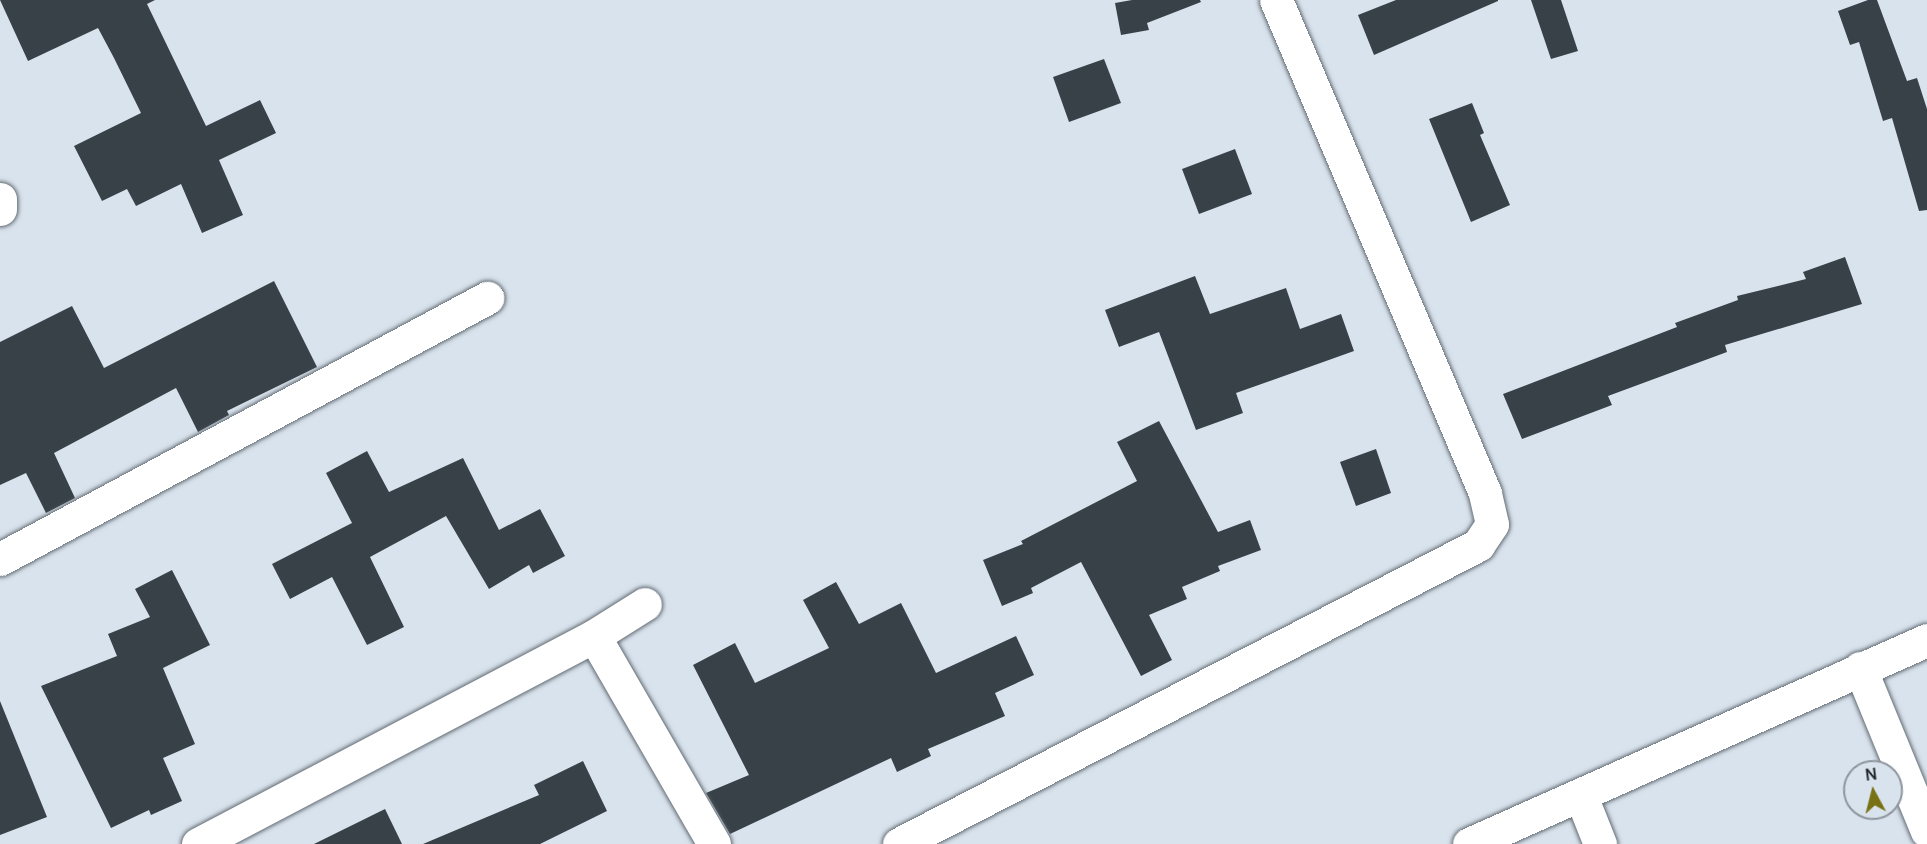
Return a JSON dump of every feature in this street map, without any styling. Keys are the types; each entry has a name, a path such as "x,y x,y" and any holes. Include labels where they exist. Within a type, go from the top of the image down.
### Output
{"street":[{"path":"899,844 1478,545 1492,524 1485,493 1276,0"},
{"path":"0,199 0,209"},
{"path":"0,559 487,298"},
{"path":"198,844 594,636 645,604"},
{"path":"594,636 714,844"},
{"path":"1469,844 1927,640"},
{"path":"1860,668 1927,831"},
{"path":"1581,796 1600,844"}],"building":[{"path":"0,0 155,0 147,4 206,126 260,100 276,133 219,160 243,215 202,233 181,184 136,206 127,189 102,201 74,146 141,113 114,58 98,28 28,61"},
{"path":"1132,0 1200,0 1201,2 1147,23 1149,30 1121,35 1115,3"},
{"path":"1396,0 1498,1 1374,55 1358,15"},
{"path":"1531,0 1561,0 1578,51 1551,59"},
{"path":"1868,0 1877,0 1907,81 1917,78 1927,109 1927,210 1919,211 1892,118 1883,121 1859,42 1850,45 1838,11"},
{"path":"1104,59 1121,103 1069,122 1053,77"},
{"path":"1472,103 1484,133 1480,135 1510,205 1471,222 1429,119"},
{"path":"1235,149 1252,194 1199,214 1182,169"},
{"path":"1845,257 1862,304 1725,345 1727,352 1608,396 1612,405 1522,439 1503,394 1677,327 1675,323 1738,300 1737,296 1806,279 1803,272"},
{"path":"1195,276 1210,314 1286,288 1300,329 1341,314 1354,351 1236,393 1243,413 1196,430 1159,332 1119,347 1105,310"},
{"path":"274,281 317,367 227,411 229,415 198,432 176,388 54,453 75,498 46,513 26,473 0,485 0,342 72,306 104,368"},
{"path":"1159,421 1218,532 1250,520 1261,550 1218,566 1220,571 1182,587 1187,599 1149,615 1172,660 1141,676 1081,562 1031,588 1033,593 1002,606 983,560 1023,544 1021,541 1137,481 1117,442"},
{"path":"1376,449 1391,493 1356,506 1340,462"},
{"path":"367,451 389,492 463,458 499,530 540,509 565,556 533,573 529,565 489,589 446,516 370,557 404,627 367,645 332,577 290,599 272,564 352,523 326,473"},
{"path":"172,570 210,645 163,668 195,744 163,758 182,801 151,815 149,810 111,828 41,686 117,656 108,634 150,617 135,589"},
{"path":"836,582 859,624 901,603 936,673 1016,636 1034,675 995,693 1005,716 928,749 931,756 897,772 891,758 730,834 706,793 749,775 693,665 735,643 755,683 829,648 803,600"},
{"path":"0,701 47,817 0,835"},
{"path":"583,761 607,811 540,844 423,844 539,795 534,785"},
{"path":"385,809 402,844 314,844"}]}
